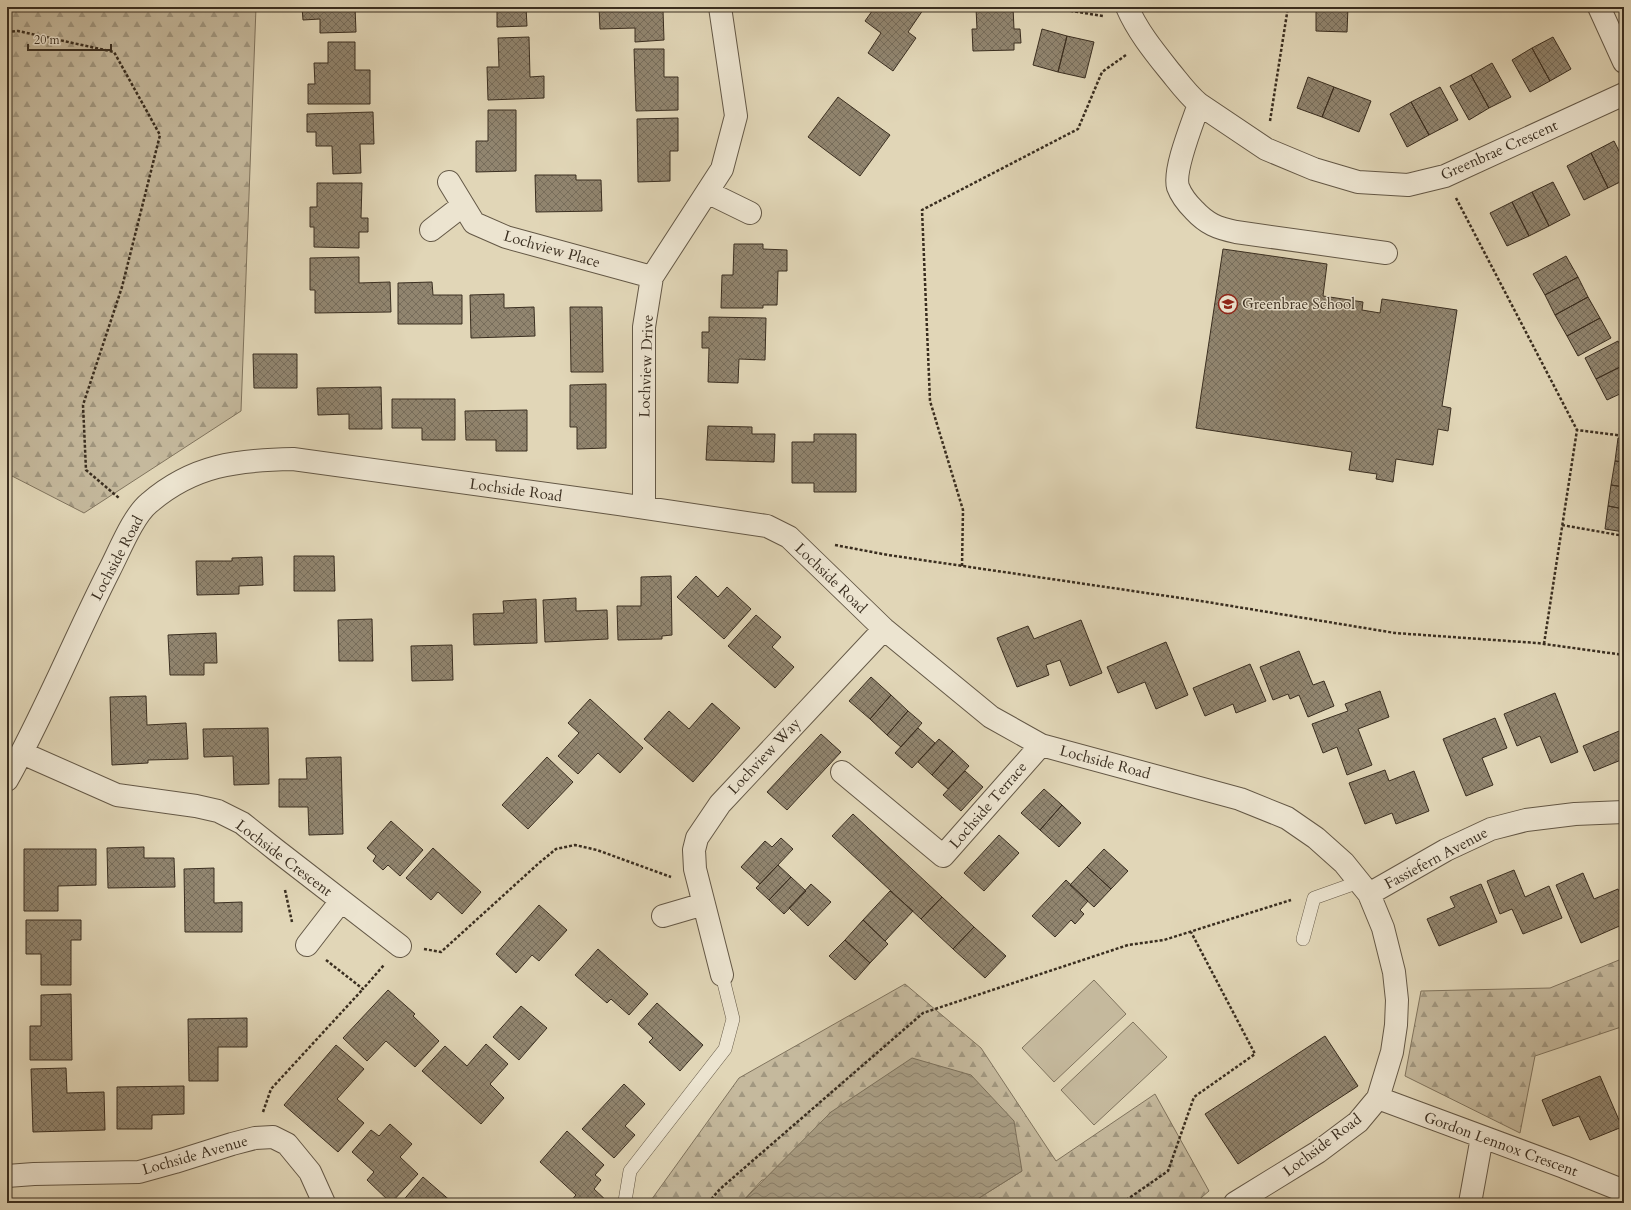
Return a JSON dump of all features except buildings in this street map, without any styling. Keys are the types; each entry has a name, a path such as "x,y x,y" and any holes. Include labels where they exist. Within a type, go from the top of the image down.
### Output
{"street":[{"name":"Lochview Drive","path":"644,508 644,327 652,277 722,169 736,116 720,7"},
{"path":"1599,7 1624,62"},
{"name":"Greenbrae Crescent","path":"1130,14 1146,41 1189,95 1199,104 1266,149 1314,169 1358,182 1408,185 1445,176 1624,94"},
{"path":"1199,104 1181,157 1178,171 1178,186 1189,205 1203,220 1218,228 1236,232 1386,253"},
{"name":"Lochview Place","path":"449,182 462,206 474,223 506,238 652,277"},
{"path":"707,192 750,213"},
{"path":"431,230 462,206"},
{"name":"Lochside Road","path":"7,780 22,753 92,604 131,527 147,504 175,484 203,470 231,463 285,459 767,526 789,537 884,629 991,717 1040,745 1240,799 1287,818 1316,838 1344,863 1364,888 1383,928 1394,972 1397,1000 1396,1025 1392,1052 1378,1098 1358,1122 1318,1152 1235,1203"},
{"name":"Lochview Way","path":"722,975 695,869 694,850 697,838 720,804 884,629"},
{"name":"Lochside Terrace","path":"842,772 943,856 1040,745"},
{"name":"Lochside Crescent","path":"22,753 117,796 196,806 218,811 242,823 400,946"},
{"name":"Fassiefern Avenue","path":"1364,888 1490,829 1526,820 1575,814 1624,812"},
{"name":"Lochside Crescent","path":"307,945 341,901"},
{"path":"663,916 704,904"},
{"name":"Gordon Lennox Crescent","path":"1378,1098 1564,1167 1624,1191"},
{"name":"Lochside Avenue","path":"7,1176 139,1172 255,1138 273,1137 287,1144 310,1172 324,1203"},
{"path":"1470,1203 1482,1137"}],"lane":[{"path":"1303,939 1314,898 1364,888"},
{"path":"623,1203 630,1171 725,1049 733,1019 722,975"}],"path":[{"path":"1056,7 1059,9 1130,14"},
{"path":"1266,149 1288,7"},
{"path":"7,32 18,31 114,52 160,135 122,287 83,406 86,470 139,515"},
{"path":"962,566 963,510 930,401 922,210 1078,130 1102,72 1146,41"},
{"path":"1445,176 1578,430 1544,644"},
{"path":"1578,430 1624,436"},
{"path":"1562,526 1624,536"},
{"path":"835,545 962,566 1201,601 1395,633 1544,644 1624,655"},
{"path":"400,946 441,952 539,863 556,850 576,845 597,850 678,880 697,876"},
{"path":"708,1203 720,1189 923,1013 1128,945 1164,940 1297,898"},
{"path":"1122,1203 1168,1171 1194,1097 1255,1054 1191,932"},
{"path":"255,1138 270,1089 363,989"}],"green space":[{"path":"7,7 256,7 241,411 84,513 12,476 7,477"},
{"path":"1624,958 1624,1026 1535,1056 1520,1133 1405,1076 1421,991 1550,988"},
{"path":"1094,980 1126,1014 1054,1082 1022,1048"},
{"path":"905,984 981,1048 1056,1161 1155,1094 1209,1191 1195,1203 971,1203 1022,1171 762,1180 741,1203 649,1203 739,1078"},
{"path":"1133,1022 1167,1057 1094,1125 1061,1090"}],"water":[{"path":"912,1058 971,1075 1014,1121 1022,1171 971,1203 741,1203 831,1112"}],"place":[{"name":"Greenbrae School","path":"1228,304"}]}
